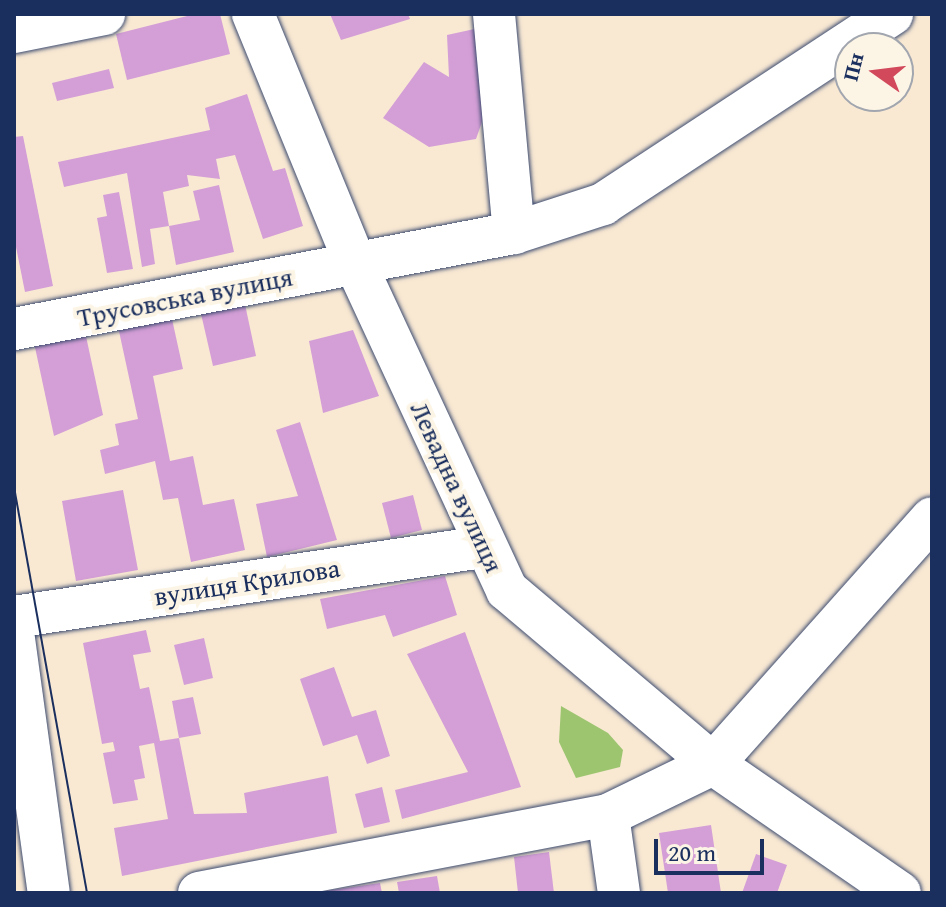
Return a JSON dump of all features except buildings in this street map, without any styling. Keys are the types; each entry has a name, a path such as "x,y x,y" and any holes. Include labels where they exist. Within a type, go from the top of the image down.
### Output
{"street":[{"path":"14,32 104,14"},
{"name":"Левадна вулиця","path":"253,14 356,265 480,547 507,590 713,764 900,893"},
{"path":"494,14 514,233"},
{"name":"Трусовська вулиця","path":"14,329 514,233 603,204 892,14"},
{"path":"199,893 608,815 713,764 932,518"},
{"name":"вулиця Крилова","path":"14,617 480,547"},
{"path":"14,639 49,893"},
{"path":"608,815 619,893"}],"green space":[{"path":"561,706 608,733 623,750 620,767 576,778 559,742"}],"tram line":[{"path":"14,487 87,893"}]}
